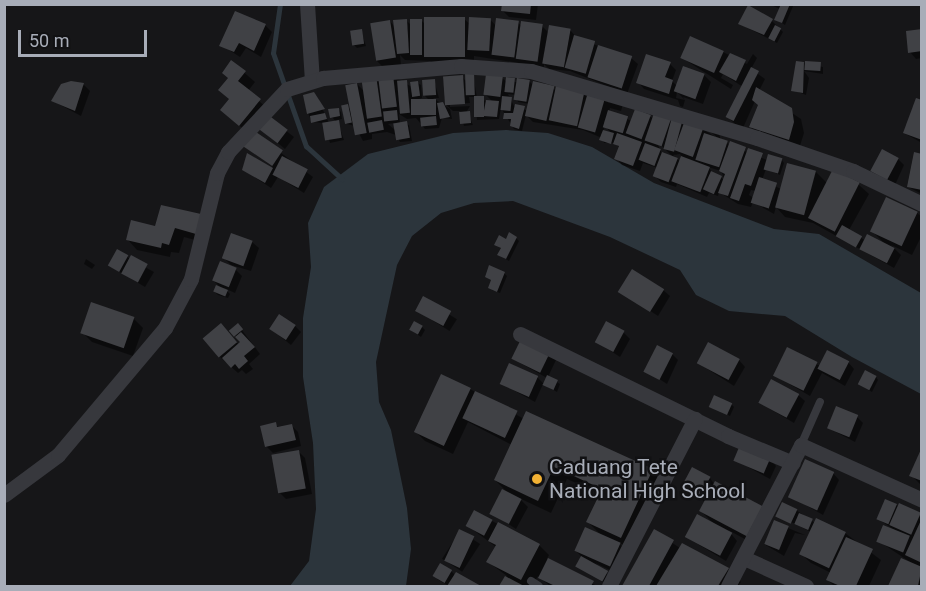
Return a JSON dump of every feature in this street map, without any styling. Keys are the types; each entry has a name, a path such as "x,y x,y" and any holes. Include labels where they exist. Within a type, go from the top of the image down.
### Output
{"street":[{"path":"307,4 312,81"},
{"path":"4,495 58,455 165,328 191,279 217,173 228,152 287,89 312,81 379,70 461,66 531,71 650,103 768,141 853,171 921,204"},
{"path":"520,334 695,419 793,463"},
{"path":"609,586 695,419"},
{"path":"728,586 801,445 921,500"},
{"path":"744,558 806,586"}],"lane":[{"path":"801,445 820,402"},
{"path":"531,581 539,586"}],"shaded area":[{"path":"506,130 548,133 592,147 654,183 774,229 819,234 921,293 921,394 852,357 785,316 729,311 696,295 680,270 610,237 513,201 474,203 441,213 412,236 397,265 376,362 379,402 391,430 407,508 411,549 406,586 290,586 309,561 316,509 313,443 303,377 303,318 311,267 308,223 324,187 368,154 453,133"}],"building":[{"path":"502,4 531,4 530,14 501,11"},
{"path":"781,4 790,4 782,23 774,20"},
{"path":"748,5 773,19 764,35 738,24"},
{"path":"235,11 266,24 254,51 239,43 234,52 219,46"},
{"path":"424,17 465,17 465,57 424,57"},
{"path":"469,17 491,18 489,51 467,50"},
{"path":"496,18 519,21 514,58 491,55"},
{"path":"407,19 409,53 397,54 393,20"},
{"path":"410,19 422,19 422,55 410,55"},
{"path":"390,20 396,58 376,61 370,23"},
{"path":"521,21 543,24 537,62 516,59"},
{"path":"549,25 571,29 564,67 542,63"},
{"path":"775,25 781,28 774,42 768,38"},
{"path":"362,29 364,44 352,46 350,31"},
{"path":"922,29 922,51 908,53 906,31"},
{"path":"574,35 595,41 586,74 565,68"},
{"path":"690,36 724,51 714,73 680,58"},
{"path":"598,45 632,56 622,88 587,77"},
{"path":"730,53 746,60 736,81 719,72"},
{"path":"646,54 671,62 665,77 673,80 669,94 636,83"},
{"path":"231,60 246,71 238,81 261,99 239,126 220,110 229,99 218,90 228,78 222,73"},
{"path":"796,61 804,62 803,93 791,91"},
{"path":"805,61 821,62 820,71 804,70"},
{"path":"683,66 705,74 695,99 674,91"},
{"path":"751,67 759,71 734,121 726,117"},
{"path":"465,72 474,72 475,95 466,95"},
{"path":"486,74 503,76 500,97 483,95"},
{"path":"376,75 382,117 367,119 361,77"},
{"path":"393,75 397,107 382,109 378,77"},
{"path":"463,75 465,104 445,105 443,76"},
{"path":"506,77 515,78 513,93 504,92"},
{"path":"517,78 530,80 526,102 514,100"},
{"path":"435,79 436,95 423,96 422,80"},
{"path":"407,80 410,113 400,114 397,81"},
{"path":"71,81 84,83 75,111 51,101 61,84"},
{"path":"418,81 420,96 412,97 410,82"},
{"path":"533,81 554,86 546,121 525,116"},
{"path":"357,83 367,133 355,135 345,85"},
{"path":"556,86 584,92 577,126 549,120"},
{"path":"756,87 792,108 794,122 789,140 749,127 758,105 752,100"},
{"path":"314,92 325,109 307,114 303,95"},
{"path":"588,92 605,97 595,133 578,128"},
{"path":"474,96 484,96 484,117 474,117"},
{"path":"502,96 512,97 510,111 501,110"},
{"path":"916,98 922,100 922,140 903,133"},
{"path":"411,99 436,99 436,115 411,115"},
{"path":"486,100 499,101 497,117 483,116"},
{"path":"443,102 450,117 440,119 437,103"},
{"path":"348,104 352,123 345,124 341,105"},
{"path":"515,104 525,106 519,129 510,126 511,119 503,119 504,113 513,113"},
{"path":"339,108 340,116 330,118 328,109"},
{"path":"635,109 651,115 642,139 626,133"},
{"path":"397,110 398,120 384,121 383,111"},
{"path":"608,110 628,116 623,133 603,127"},
{"path":"470,111 471,123 460,124 459,112"},
{"path":"325,113 327,119 311,123 310,116"},
{"path":"654,113 671,119 662,146 645,140"},
{"path":"267,114 288,130 278,143 257,128"},
{"path":"436,116 437,125 421,127 420,118"},
{"path":"672,117 683,120 674,152 663,149"},
{"path":"339,120 342,138 325,140 322,123"},
{"path":"382,120 384,130 369,133 367,123"},
{"path":"685,120 704,127 693,157 674,150"},
{"path":"407,121 410,138 396,140 393,123"},
{"path":"253,130 283,150 272,166 242,146"},
{"path":"603,130 614,133 611,144 599,140"},
{"path":"617,133 642,142 633,166 614,159 619,146 613,144"},
{"path":"704,133 728,141 719,167 695,160"},
{"path":"730,141 746,147 728,196 718,193 725,174 719,171"},
{"path":"645,143 661,149 654,166 639,160"},
{"path":"748,148 763,153 751,186 745,184 739,201 730,198"},
{"path":"882,149 899,158 887,180 870,171"},
{"path":"662,152 678,158 669,182 653,176"},
{"path":"914,152 922,154 922,190 907,187"},
{"path":"247,153 273,168 265,183 242,170"},
{"path":"768,154 782,158 778,174 764,169"},
{"path":"282,156 308,169 298,188 272,175"},
{"path":"681,156 710,167 700,192 671,181"},
{"path":"787,163 816,171 804,215 775,207"},
{"path":"833,169 860,183 835,232 808,218"},
{"path":"711,171 722,176 714,194 703,189"},
{"path":"759,177 777,183 769,209 751,203"},
{"path":"886,197 918,212 902,246 870,231"},
{"path":"161,205 201,214 196,234 175,228 169,245 162,243 161,248 126,240 131,220 155,226"},
{"path":"842,225 862,236 856,248 836,236"},
{"path":"509,232 517,237 506,259 497,255 501,248 494,245 499,235 506,239"},
{"path":"231,233 253,241 243,266 222,258"},
{"path":"867,234 895,248 887,263 859,249"},
{"path":"117,249 128,255 119,272 108,266"},
{"path":"131,255 148,264 138,282 121,274"},
{"path":"220,261 237,268 229,287 212,280"},
{"path":"489,265 505,272 497,292 488,288 491,280 485,277"},
{"path":"632,269 664,289 650,312 618,292"},
{"path":"216,285 228,290 225,297 213,291"},
{"path":"423,296 451,311 443,326 415,311"},
{"path":"91,302 134,317 124,348 80,333"},
{"path":"279,314 296,325 286,340 269,329"},
{"path":"414,321 423,326 418,335 409,330"},
{"path":"606,321 625,331 613,352 595,342"},
{"path":"221,323 237,342 219,358 203,338"},
{"path":"238,323 243,329 234,337 229,331"},
{"path":"241,332 255,347 244,356 248,361 239,369 235,364 231,368 222,358 240,342 235,337"},
{"path":"521,339 550,353 540,373 511,359"},
{"path":"708,342 740,359 729,380 697,363"},
{"path":"657,345 673,353 659,380 643,372"},
{"path":"787,347 818,362 804,391 773,376"},
{"path":"827,350 849,361 840,380 817,369"},
{"path":"509,363 538,376 529,397 500,384"},
{"path":"865,370 877,376 869,390 858,384"},
{"path":"441,374 471,388 444,446 414,432"},
{"path":"547,375 558,380 553,390 543,385"},
{"path":"771,379 799,394 787,418 758,403"},
{"path":"475,391 518,411 505,438 462,418"},
{"path":"714,395 732,403 727,415 709,407"},
{"path":"836,406 858,415 849,437 827,428"},
{"path":"526,411 653,469 621,538 586,522 602,489 554,467 538,501 494,480"},
{"path":"276,422 277,427 292,424 296,440 265,447 260,426"},
{"path":"740,445 770,458 764,474 733,461"},
{"path":"922,447 922,481 909,476"},
{"path":"299,450 306,488 278,493 271,455"},
{"path":"805,459 834,472 817,510 788,497"},
{"path":"692,467 711,477 700,497 681,487"},
{"path":"715,481 763,506 747,536 699,511"},
{"path":"502,489 522,499 509,524 489,514"},
{"path":"885,499 897,504 888,524 876,519"},
{"path":"782,502 797,509 791,524 775,517"},
{"path":"899,503 921,513 911,535 889,525"},
{"path":"474,510 493,520 484,536 466,526"},
{"path":"799,513 813,519 808,530 794,524"},
{"path":"697,514 732,533 720,556 685,537"},
{"path":"816,518 846,532 829,568 799,554"},
{"path":"922,518 922,563 905,555"},
{"path":"774,520 789,526 779,550 764,544"},
{"path":"498,522 540,544 521,580 486,562 496,545 488,541"},
{"path":"883,525 910,536 903,553 876,542"},
{"path":"585,527 621,543 610,567 574,551"},
{"path":"459,529 474,536 460,568 444,561"},
{"path":"654,529 674,540 649,586 622,586"},
{"path":"846,537 873,549 856,586 840,586 826,580"},
{"path":"682,543 729,568 718,586 656,586"},
{"path":"581,556 608,571 602,582 575,566"},
{"path":"548,558 594,581 591,586 555,586 538,578"},
{"path":"901,558 922,567 918,586 888,586"},
{"path":"440,563 452,570 445,583 432,576"},
{"path":"456,572 481,586 447,586"},
{"path":"505,576 524,586 499,586"}],"waterway":[{"path":"280,4 273,53 306,146 342,179"}],"place":[{"name":"Caduang Tete National High School","path":"537,479"}]}
